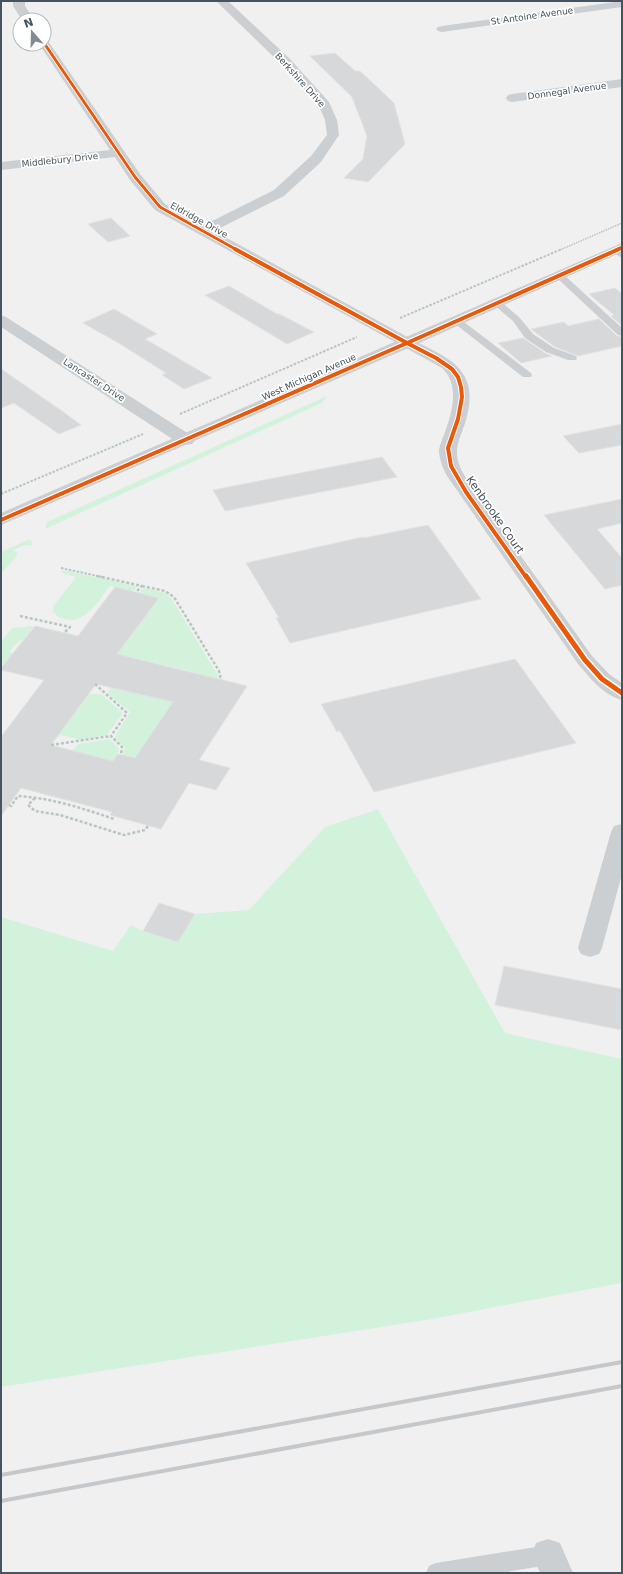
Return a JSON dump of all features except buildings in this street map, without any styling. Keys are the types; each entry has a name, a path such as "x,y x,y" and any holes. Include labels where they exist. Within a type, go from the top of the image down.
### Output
{"street":[{"path":"19,1 18,6 22,12"},
{"name":"Berkshire Drive","path":"203,231 279,193 316,159 333,135 331,120 325,105 286,62 222,1"},
{"name":"St Antoine Avenue","path":"442,29 622,4"},
{"name":"Eldridge Drive","path":"50,52 135,177 160,207 407,343"},
{"name":"Donnegal Avenue","path":"512,98 622,83"},
{"name":"Middlebury Drive","path":"1,166 120,153"},
{"name":"West Michigan Avenue","path":"1,520 559,275 620,250"},
{"name":"Lancaster Drive","path":"1,320 186,440"},
{"name":"Kenbrooke Court","path":"407,343 434,356 447,365 453,370 460,384 462,402 448,448 448,456 452,471 585,660 602,679 622,693"},
{"path":"590,948 622,832"}],"lane":[{"path":"559,275 622,333"},
{"path":"497,303 516,319 529,336 550,350 572,358"},
{"path":"457,321 527,375"},
{"path":"436,1573 552,1564"}],"path":[{"path":"1,494 142,435 160,423 622,223"},
{"path":"61,568 165,591 174,597 219,672 221,680"},
{"path":"136,592 142,586"},
{"path":"20,616 70,627 64,633"},
{"path":"51,745 111,736 127,713 95,684"},
{"path":"111,736 122,747 121,754"},
{"path":"8,806 11,806 18,796 35,798 69,805 114,819"},
{"path":"35,798 28,805 35,811 60,815 124,835 145,830 148,826"}],"green space":[{"path":"327,396 322,403 45,529 47,522"},
{"path":"30,539 33,545 22,546 13,550 17,553 17,556 1,574 1,552"},
{"path":"64,570 137,587 133,592 110,586 91,610 85,615 72,620 64,619 55,614 53,610 54,605 76,577 64,574 61,571"},
{"path":"145,588 165,593 171,598 218,675 217,679 195,674 195,672 117,654 159,598 139,593"},
{"path":"34,626 23,640 19,641 10,651 12,654 3,665 1,662 1,642 12,628"},
{"path":"112,687 173,702 135,758 123,755 125,747 116,739 115,736 130,712 107,693"},
{"path":"88,694 101,694 123,713 107,735 81,740 61,735 54,741"},
{"path":"109,739 119,748 118,754 113,761 72,751 78,744"},
{"path":"378,809 505,1033 622,1059 622,1283 426,1320 1,1387 1,917 113,951 131,925 143,931 178,942 195,914 249,910 325,827"}],"railway":[{"path":"1,1475 622,1362"},
{"path":"1,1501 622,1386"}],"cycle path":[{"path":"50,52 135,177 160,207 436,358 452,369 458,377 462,397 458,419 448,448 449,460 453,471 459,482 585,660 602,679 622,693"},
{"path":"1,520 407,343 622,247"}]}
